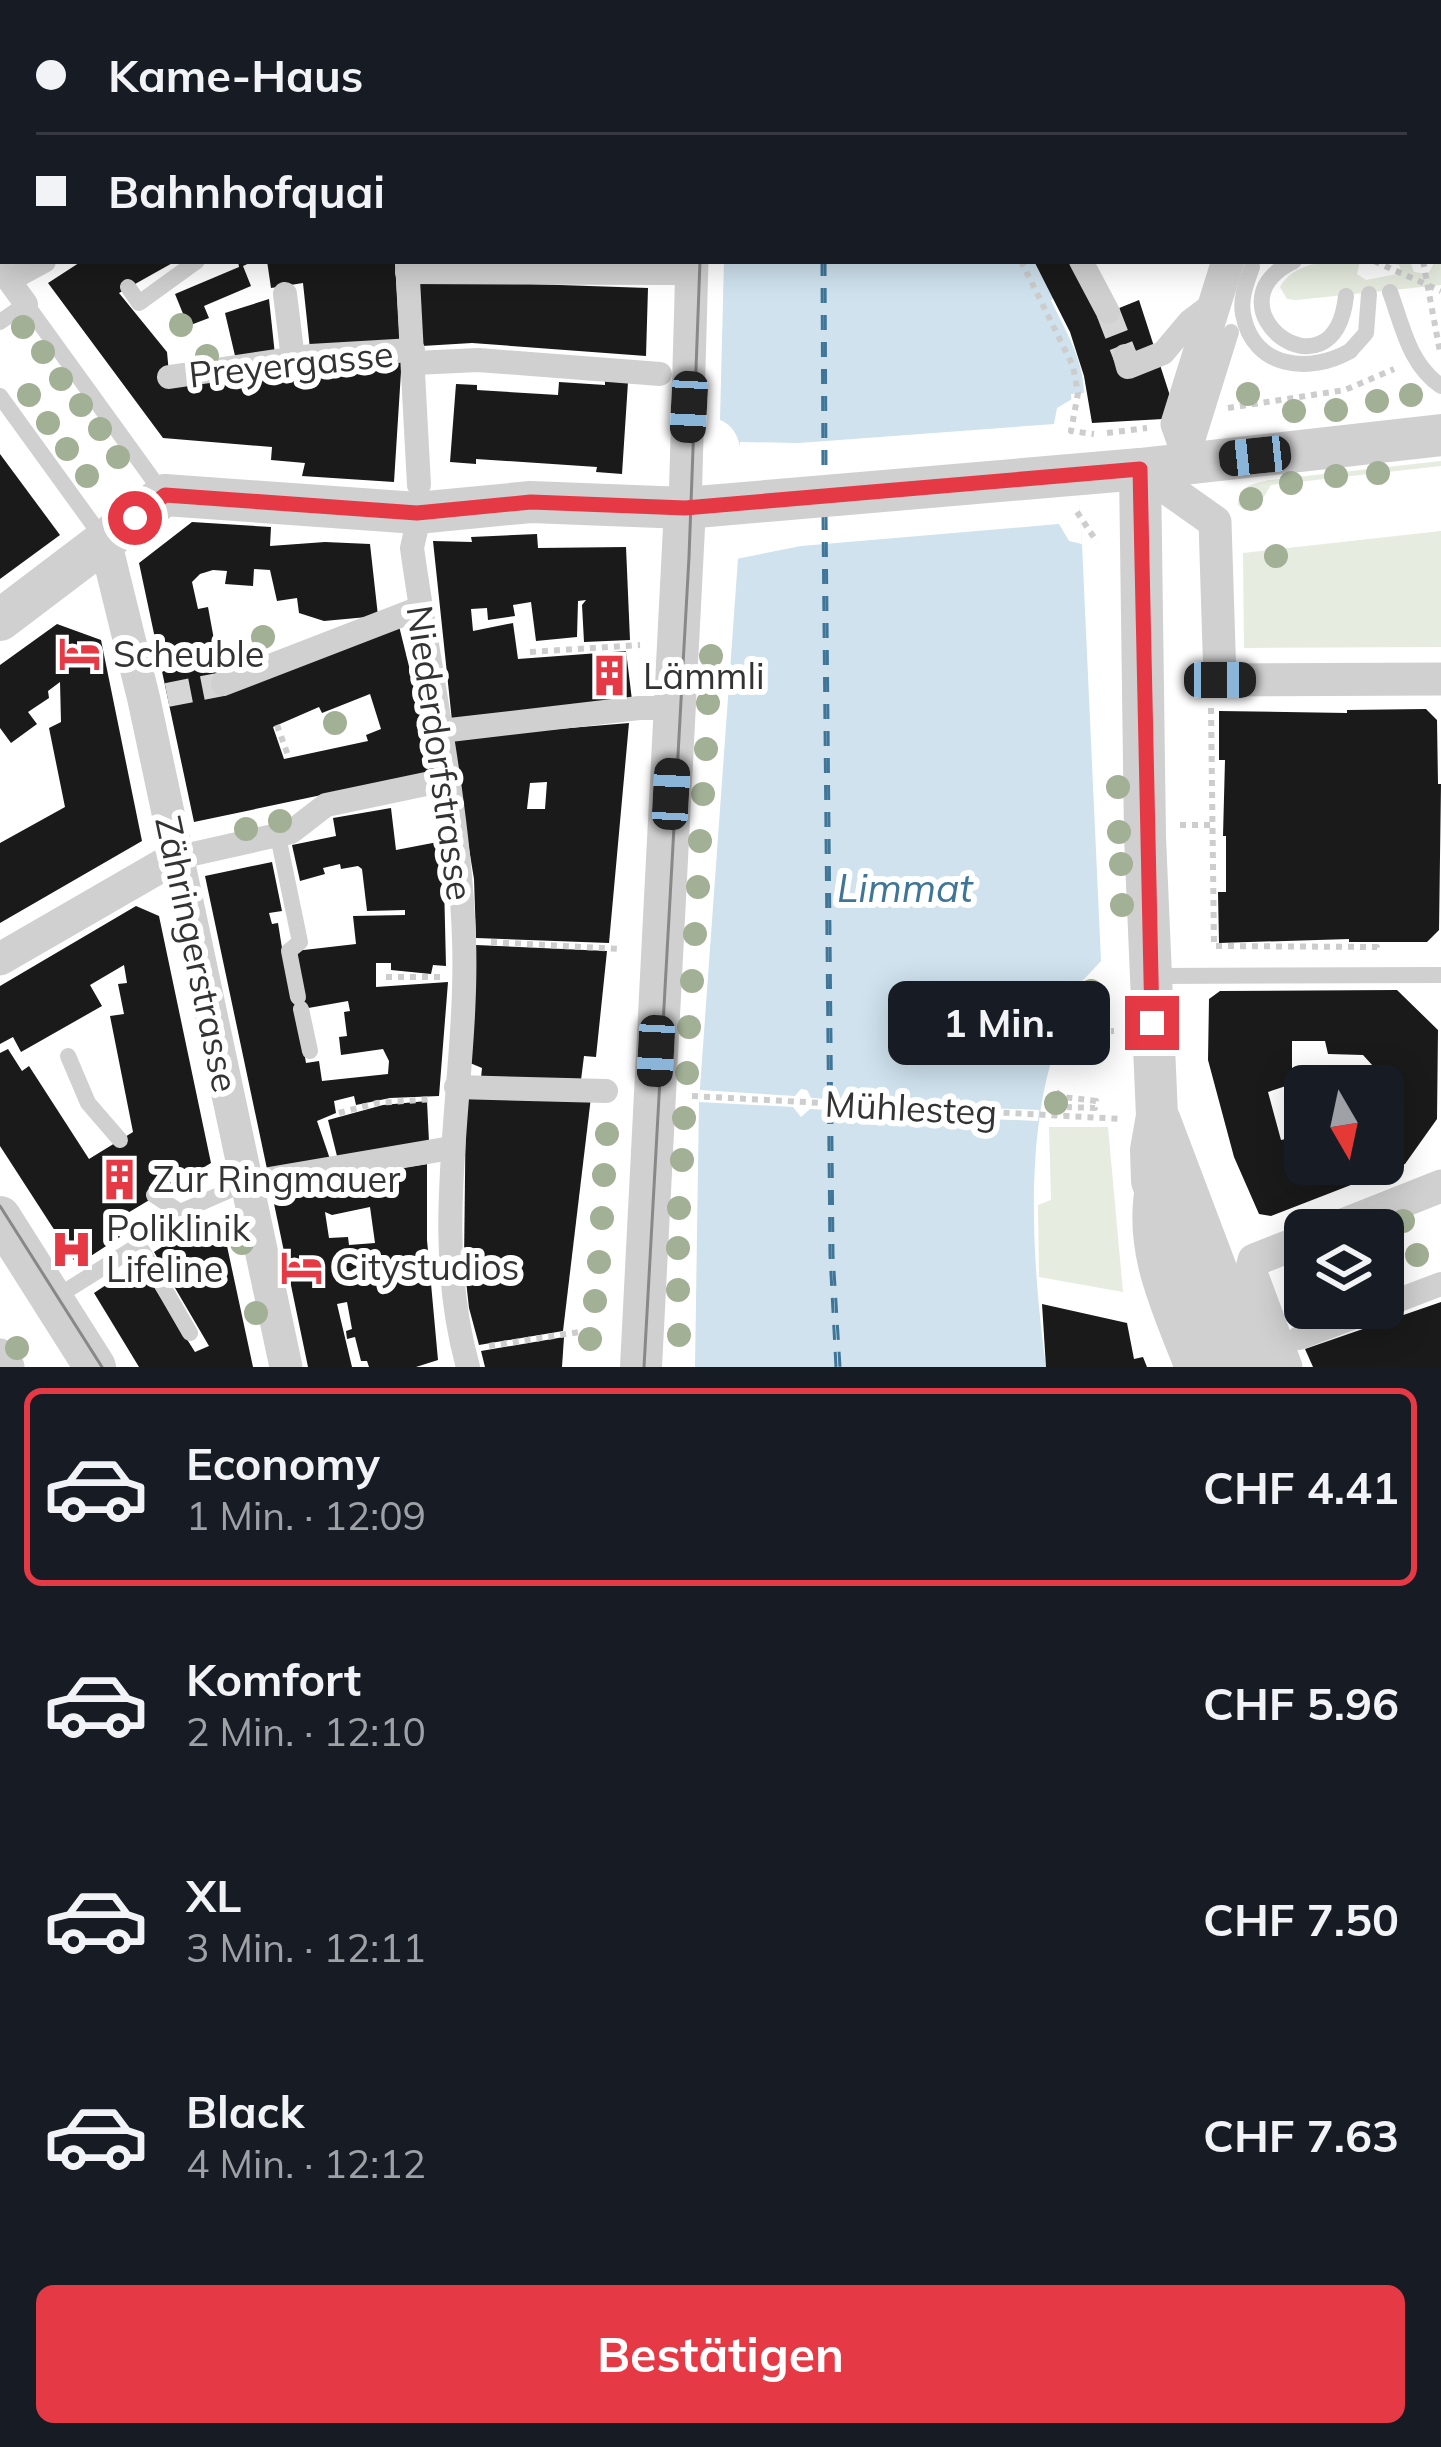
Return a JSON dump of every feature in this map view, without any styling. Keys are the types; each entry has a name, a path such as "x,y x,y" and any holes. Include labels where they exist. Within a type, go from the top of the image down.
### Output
{"street":[{"path":"26,304 4,274 35,264"},
{"path":"1083,264 1108,312"},
{"path":"1190,436 1223,317 1246,264"},
{"path":"418,485 407,266 684,267 685,508 638,1366"},
{"path":"285,294 293,359"},
{"path":"1125,356 1128,367 1163,352 1190,321 1223,317"},
{"name":"Preyergasse","path":"169,377 293,359 414,357 659,374"},
{"path":"0,620 165,495 417,513 531,502 685,508 1076,494 1140,469 1190,436 1441,436"},
{"path":"1140,469 1215,522 1220,680 1441,680"},
{"path":"1140,469 1150,976 1139,1118 1151,1150 1152,1181 1145,1217 1152,1263 1191,1367"},
{"name":"Niederdorfstrasse","path":"416,530 412,548 450,779 464,940 451,1148 452,1274 462,1362"},
{"name":"Zähringerstrasse","path":"105,541 155,698 175,858 286,1367"},
{"path":"224,684 420,608"},
{"path":"441,731 639,708 676,708"},
{"path":"0,959 175,858 291,832 326,805 450,779"},
{"path":"455,1093 606,1091"},
{"path":"1139,1118 1169,1138 1253,1367"},
{"path":"247,1183 451,1148"},
{"path":"1152,1181 1219,1367"},
{"path":"1383,1209 1441,1186"},
{"path":"0,1217 95,1367"},
{"path":"1284,1249 1254,1261 1251,1273 1292,1353 1338,1329"},
{"path":"1404,1298 1441,1284"},
{"path":"0,1355 8,1367"}],"lane":[{"path":"128,287 140,303 193,264"},
{"path":"1246,264 1242,313 1250,333 1282,362 1304,367 1330,363 1350,351 1366,333 1369,294"},
{"path":"1289,264 1269,277 1263,292 1262,311 1269,329 1285,342 1309,347 1334,336 1343,322 1346,296"},
{"path":"1390,292 1416,362 1441,386"},
{"path":"0,322 26,304 165,495"},
{"path":"0,396 105,541"},
{"path":"278,836 300,943 290,951 310,1051"},
{"path":"1150,976 1441,975"},
{"path":"68,1056 88,1103 119,1140"},
{"path":"156,1197 180,1212 247,1183"},
{"path":"52,1299 139,1245 190,1333"}],"path":[{"path":"1022,264 1075,376 1078,393 1071,431 1190,436 1243,404 1345,390 1407,366"},
{"path":"1424,264 1438,338"},
{"path":"1076,494 1097,542"},
{"path":"530,652 640,645"},
{"path":"1211,704 1214,946 1377,947 1378,975"},
{"path":"277,725 289,758"},
{"path":"1186,824 1212,825"},
{"path":"464,940 620,949"},
{"path":"386,977 462,977"},
{"path":"1087,1032 1114,1031"},
{"path":"1056,1092 1096,1101 1095,1108 1067,1107 1066,1117"},
{"path":"339,1113 455,1093"},
{"name":"Mühlesteg","path":"696,1096 1139,1118"},
{"path":"462,1362 586,1331"}],"shaded area":[{"path":"1318,264 1359,264 1357,274 1366,280 1402,273 1394,264 1411,264 1414,272 1428,274 1433,264 1441,264 1441,285 1296,300 1287,299 1280,287 1295,272"},
{"path":"1441,461 1441,466 1271,485 1257,508 1244,510 1238,505 1244,489 1269,480"},
{"path":"1441,531 1441,647 1244,648 1243,553"},
{"path":"1049,1127 1108,1127 1123,1292 1039,1277 1038,1205 1051,1200"}],"water":[{"name":"Limmat","path":"724,264 1047,264 1061,292 1051,300 1077,356 1084,393 1071,394 1101,961 1062,1003 1047,1049 1054,1052 1038,1127 1034,1208 1046,1367 695,1367 699,1102 742,503 739,444 736,434 720,420"}],"pier":[{"path":"1072,399 1082,544 1069,541 1059,524 801,546 736,559 740,442 799,443 1054,424 1057,408"},
{"path":"801,1089 811,1098 948,1105 959,1098 964,1107 1039,1110 1038,1121 963,1118 951,1124 946,1116 810,1109 801,1117 793,1107 699,1102 700,1090 795,1096"}],"building":[{"path":"77,264 171,264 119,293 167,352 170,384 402,356 394,482 302,476 305,463 271,460 272,447 163,438 48,283"},
{"path":"247,264 243,266 251,286 204,306 209,318 188,326 175,294"},
{"path":"267,264 395,264 400,345 310,349 303,283 271,288"},
{"path":"1036,264 1076,264 1102,315 1139,300 1172,402 1163,419 1092,423 1070,332"},
{"path":"418,280 648,288 646,356 472,343 422,346"},
{"path":"269,299 275,355 236,360 225,313"},
{"path":"605,380 628,382 622,474 596,472 597,467 476,459 476,464 450,462 456,384 477,385 477,390 558,395 559,382 605,385"},
{"path":"0,454 60,535 0,579"},
{"path":"192,522 271,527 270,546 370,544 378,616 324,621 299,613 297,598 277,601 270,570 254,569 253,586 225,584 227,571 200,574 192,582 198,609 208,607 215,645 195,649 197,661 218,656 225,692 398,622 435,771 194,822 139,563","holes":["370,694 381,729 366,735 368,741 284,759 273,727 319,707 322,713"]},
{"path":"537,534 538,548 626,547 630,640 584,642 582,605 586,600 578,601 577,637 536,641 531,602 513,605 515,616 488,620 487,608 471,609 473,631 513,623 518,659 626,651 632,700 452,721 433,541 472,542 471,537"},
{"path":"57,624 101,640 142,841 0,923 0,843 65,807 49,728 61,722 60,682 48,691 49,698 28,712 37,724 11,743 0,728 0,665"},
{"path":"1426,709 1437,720 1441,784 1439,930 1427,942 1219,943 1218,892 1226,892 1226,836 1219,711"},
{"path":"629,723 609,943 476,938 474,879 451,738","holes":["547,782 545,809 527,809 530,783"]},
{"path":"391,808 396,850 443,841 446,966 433,965 431,974 391,970 391,963 376,963 376,987 448,982 439,1096 356,1105 354,1096 334,1101 336,1113 317,1121 331,1162 267,1169 205,876 272,862 282,911 269,913 272,924 278,923 282,948 295,951 356,944 353,916 405,915 405,910 367,911 358,866 323,868 325,874 300,881 292,845 336,836 333,818","holes":["348,1001 350,1011 344,1012 347,1036 339,1037 341,1055 383,1049 388,1074 322,1081 319,1061 306,1063 297,1010"]},
{"path":"136,906 159,916 211,1163 111,1223 120,1237 77,1265 0,1146 0,1053 8,1049 22,1071 29,1066 89,1159 133,1132 110,1016 124,1014 118,984 127,983 124,965 90,985 102,1006 21,1052 13,1037 0,1044 0,986"},
{"path":"476,945 607,951 596,1057 584,1056 581,1080 481,1078 482,1068 470,1063"},
{"path":"1397,990 1438,1030 1437,1119 1404,1164 1404,1065 1372,1065 1363,1055 1328,1054 1325,1041 1292,1041 1292,1065 1284,1065 1284,1087 1268,1092 1284,1139 1284,1185 1351,1185 1271,1216 1259,1214 1234,1157 1208,1060 1209,999 1220,991"},
{"path":"466,1094 591,1097 563,1331 479,1345 464,1262"},
{"path":"427,1101 429,1142 338,1160 328,1120 383,1105"},
{"path":"427,1164 427,1240 438,1360 416,1367 369,1367 361,1361 355,1337 347,1339 346,1331 352,1329 347,1302 337,1304 352,1367 308,1367 272,1194 325,1180","holes":["370,1207 375,1243 349,1245 348,1237 329,1238 325,1212 332,1215"]},
{"path":"203,1221 227,1246 253,1367 139,1367 94,1293 139,1263 195,1352 209,1346 154,1252"},
{"path":"1441,1302 1441,1367 1313,1367 1305,1349 1363,1329 1404,1329 1404,1315"},
{"path":"1042,1304 1127,1323 1134,1359 1143,1357 1147,1367 1046,1367"},
{"path":"564,1337 562,1367 485,1367 481,1351"}],"ferry route":[{"path":"822,264 823,475"},
{"path":"825,264 826,475"},
{"path":"823,515 830,1255 836,1367"},
{"path":"826,515 833,1255 840,1367"}],"tunnel":[{"path":"1108,312 1125,356"},
{"path":"167,695 223,684"}],"tram line":[{"path":"644,1367 689,557 700,264"},
{"path":"0,1206 102,1367"}],"place":[{"name":"Scheuble","path":"79,654"},
{"name":"Lämmli","path":"609,676"},
{"name":"Zur Ringmauer","path":"119,1179"},
{"name":"Poliklinik Lifeline","path":"72,1249"},
{"name":"Citystudios","path":"301,1267"}],"route":[{"path":"135,518 165,495 417,513 531,502 685,508 1140,469 1152,1023"}]}
